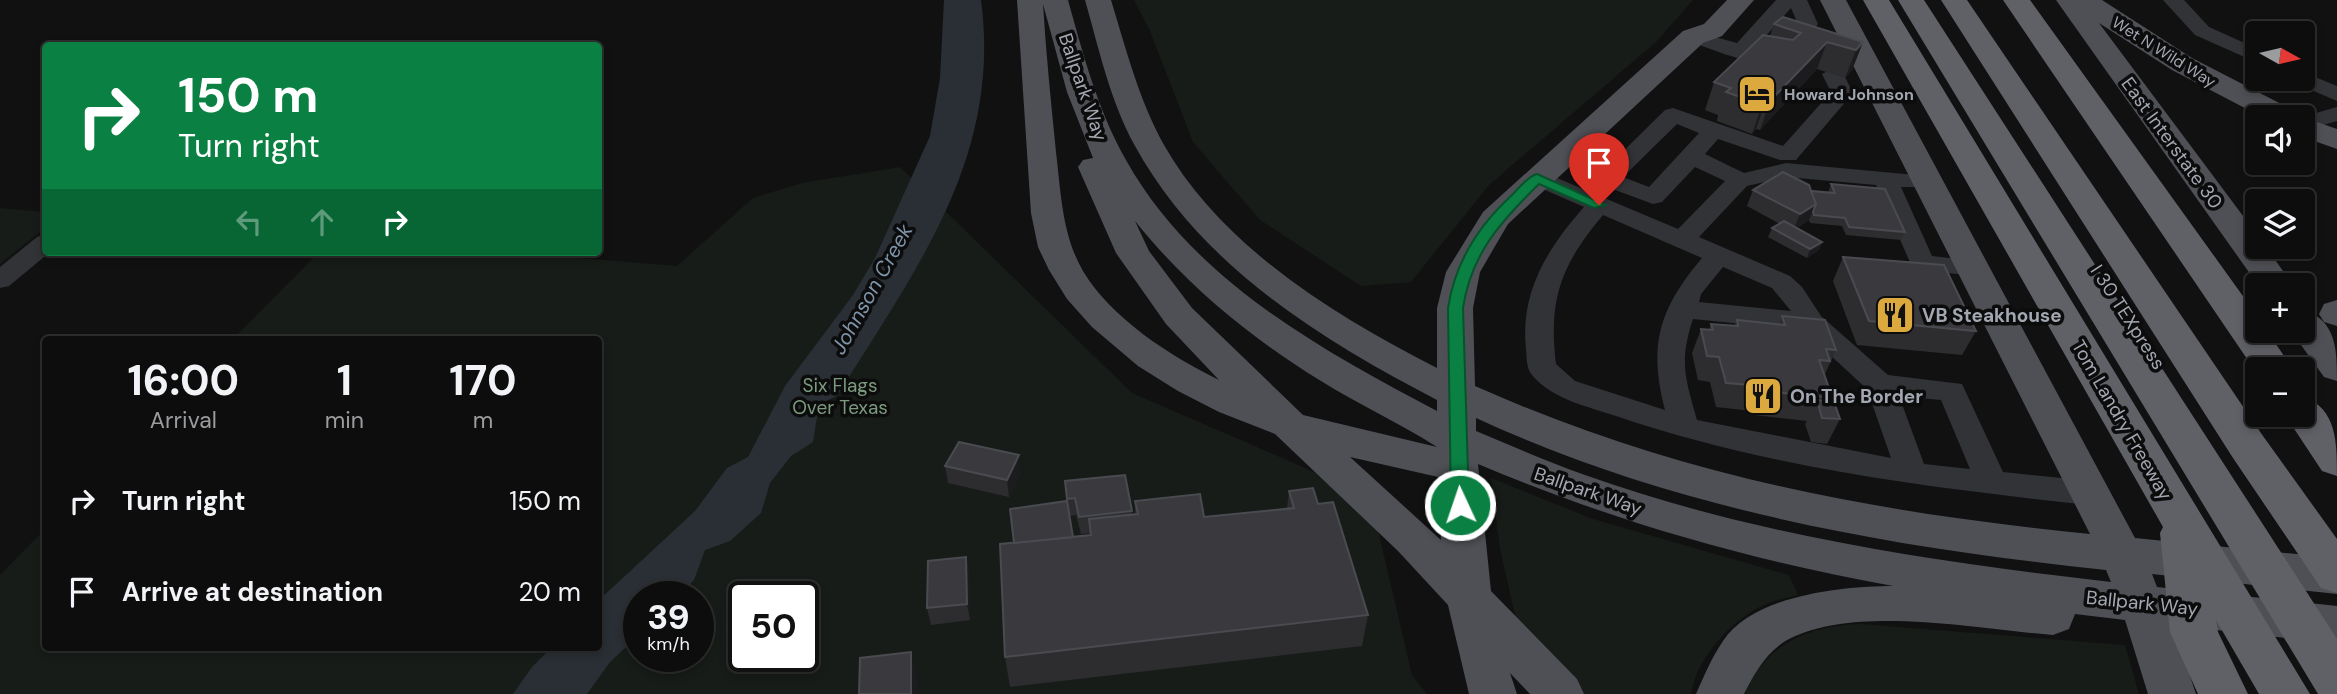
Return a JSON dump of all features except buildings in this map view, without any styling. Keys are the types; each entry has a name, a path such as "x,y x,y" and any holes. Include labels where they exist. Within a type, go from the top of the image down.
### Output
{"highway":[{"name":"Tom Landry Freeway","path":"1876,0 2285,694"},
{"path":"1911,0 2337,681"},
{"name":"I 30 TEXpress","path":"1925,0 2087,256 2337,627"},
{"name":"I 30 TEXpress","path":"1954,0 2248,447 2337,575"},
{"path":"1964,0 1977,35"},
{"path":"2016,0 2266,357"},
{"path":"2314,427 2337,460"},
{"path":"2181,521 2194,632 2223,694"}],"main road":[{"path":"1030,0 1032,64 1047,217 1063,266 1096,311 1173,373 1229,403 1329,439 1458,466"},
{"name":"Ballpark Way","path":"1055,0 1069,52 1099,139 1136,202 1205,277 1303,354 1395,409 1458,440 1616,502 1769,546 2029,603"},
{"name":"Ballpark Way","path":"1098,0 1139,124 1178,188 1244,258 1338,329 1463,397 1542,432 1631,463 1707,486 1797,508 1908,528 2337,575"},
{"path":"1693,37 1696,24 1715,0"},
{"path":"1493,694 1474,631 1468,598 1458,466 1455,332 1458,288 1470,256 1495,219 1693,37 1713,30 1741,0"},
{"path":"1833,0 1847,67 1929,182 1974,268 2090,493 2143,604 2172,694"},
{"name":"East Interstate 30","path":"2069,0 2267,273"},
{"name":"Wet N Wild Way","path":"2085,0 2121,28 2207,81 2259,105"},
{"path":"1069,52 1069,86 1077,121 1123,234 1145,272 1167,301 1239,378 1421,547 1560,694"},
{"path":"2315,130 2337,140"},
{"path":"2315,335 2333,354"},
{"path":"1720,694 1729,670 1746,645 1778,623 1820,608 1880,604 2029,603 2337,627"}],"lane":[{"path":"1740,52 1787,0"},
{"path":"1693,37 1772,59 1784,53 1808,24 1797,0"},
{"path":"2173,0 2202,31 2245,51"},
{"path":"1713,130 1653,197 1607,179 1673,115 1788,155 1842,93 1847,67"},
{"path":"2315,84 2337,94"},
{"path":"2315,121 2337,114"},
{"path":"1691,157 1730,173 1739,181"},
{"path":"1681,241 1739,181 1786,170 1929,182"},
{"path":"1537,178 1781,282 1793,293 1811,322 1880,384 1912,474"},
{"path":"1885,178 1922,263 1974,268"},
{"path":"1599,205 1563,245 1542,288 1538,346 1542,368 1565,387 1684,428 1912,474 2090,493"},
{"path":"0,280 42,245"},
{"path":"1684,428 1673,386 1669,348 1688,292 1718,256"},
{"path":"1683,309 1811,322"},
{"path":"1880,384 1952,391 1992,483"}],"green space":[{"path":"1134,0 1693,0 1656,42 1489,185 1411,282 1361,286 1260,220 1193,142 1150,31"},
{"name":"Six Flags Over Texas","path":"900,167 1132,393 1370,496 1412,675 1427,694 0,694 0,575 42,532 42,651 602,651 602,336 236,336 315,256 553,256 677,266 753,198 802,183"},
{"path":"0,208 42,212 42,230 0,264"},
{"path":"1491,478 1593,519 1789,575 1798,595 1766,604 1729,629 1718,640 1701,666 1691,694 1581,694 1517,624 1500,549"},
{"path":"1861,624 2125,645 2139,694 1745,694 1764,662 1791,641 1825,628"}],"water":[{"name":"Johnson Creek","path":"944,0 981,0 984,57 978,111 965,162 946,210 895,303 837,396 819,404 813,442 791,456 770,483 761,513 730,541 705,550 693,581 623,581 623,650 610,662 587,694 513,694 532,667 548,651 602,651 602,597 695,511 727,468 748,457 785,386 853,295 875,258 930,136 940,78"}],"place":[{"name":"Howard Johnson","path":"1757,94"},
{"name":"VB Steakhouse","path":"1895,315"},
{"name":"On The Border","path":"1763,396"}],"route":[{"path":"1460,505 1455,308 1458,288 1470,256 1495,219 1537,178 1599,205"}]}
